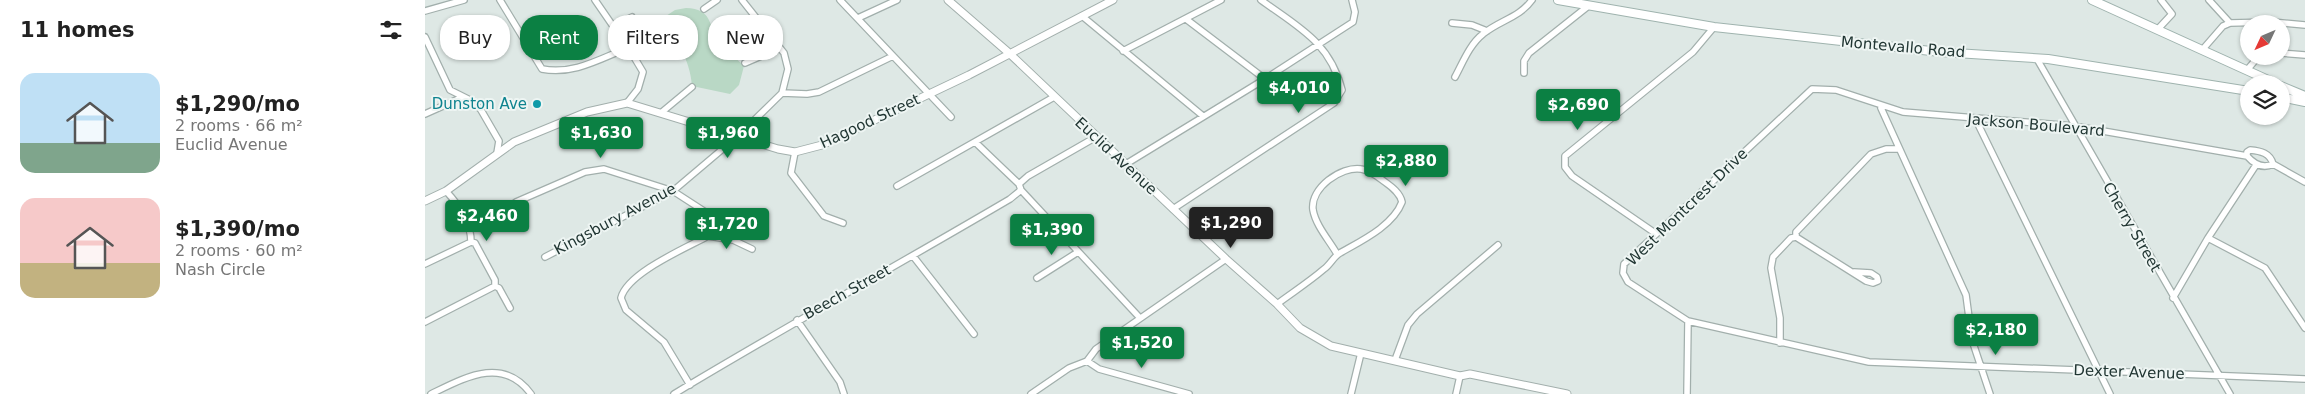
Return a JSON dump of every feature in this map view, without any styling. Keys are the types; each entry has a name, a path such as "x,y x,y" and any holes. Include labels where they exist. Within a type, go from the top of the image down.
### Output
{"main road":[{"name":"Montevallo Road","path":"1558,0 1587,7 1697,23 1714,28 1940,52 2013,55 2104,66 2240,89"},
{"path":"2092,0 2258,75"},
{"path":"2290,90 2305,96"},
{"path":"2290,98 2305,102"}],"street":[{"path":"425,11 464,0"},
{"path":"500,0 542,69 552,72 567,71 608,55"},
{"path":"597,0 608,18"},
{"path":"704,9 717,0"},
{"path":"742,0 754,15"},
{"path":"840,0 951,116"},
{"path":"858,18 897,0"},
{"name":"Euclid Avenue","path":"948,0 1009,53 1095,137 1277,304 1300,328 1315,339 1331,346 1460,376 1470,374 1567,394"},
{"name":"Hagood Street","path":"425,201 446,191 514,142 587,112 627,103 662,112 777,149 795,152 822,145 930,93 1113,0"},
{"path":"1123,51 1221,0"},
{"path":"1173,209 1334,103 1342,90 1340,78 1332,59 1320,43 1261,0"},
{"path":"1267,4 1274,0"},
{"path":"1125,164 1265,79 1353,22 1355,12 1352,0"},
{"path":"1455,77 1477,40 1487,31 1517,17 1532,0"},
{"path":"2159,29 2173,14 2161,0"},
{"path":"2209,0 2230,23"},
{"path":"1524,72 1524,61 1529,53 1587,7"},
{"path":"1082,16 1203,116"},
{"path":"1186,19 1265,79"},
{"path":"2203,49 2223,26 2230,23 2272,22 2305,25"},
{"path":"1452,23 1472,25 1487,31"},
{"path":"1655,234 1643,223 1572,176 1565,169 1563,162 1565,156 1693,52 1714,28"},
{"path":"425,37 428,53 440,66 450,90 472,101 481,110 499,141 497,153"},
{"path":"783,52 788,69 782,93 807,94 819,92 893,56"},
{"path":"2290,54 2305,55"},
{"name":"Cherry Street","path":"2037,59 2229,394"},
{"path":"627,103 638,89 643,72 636,60"},
{"path":"745,63 752,60"},
{"path":"2247,70 2251,65"},
{"path":"662,112 692,87"},
{"name":"West Montcrest Drive","path":"1688,321 1628,282 1623,273 1624,264 1806,94 1812,90 1828,87"},
{"name":"Jackson Boulevard","path":"1828,87 1848,92 1881,108 1976,120 2076,126 2247,156 2250,150 2263,152 2270,157 2273,164 2305,182"},
{"name":"Kingsbury Avenue","path":"545,257 673,191 738,136 782,93"},
{"path":"897,186 1054,97"},
{"path":"425,114 463,98"},
{"path":"1881,108 1966,295 1972,340 1991,394"},
{"path":"1976,120 2110,394"},
{"name":"Beech Street","path":"674,394 797,320 913,256 1010,199 1029,176 1095,137"},
{"path":"975,142 1020,187 1140,318"},
{"path":"1796,237 1796,232 1871,154 1886,149 1898,149"},
{"path":"795,152 791,165 791,174 824,216 843,223"},
{"path":"2173,298 2208,238 2256,164 2247,156"},
{"name":"Jackson Boulevard","path":"2256,164 2268,167 2273,164"},
{"path":"1277,304 1330,264 1337,254 1350,248 1395,215 1402,205 1398,192 1369,171 1361,168 1345,170 1322,187 1315,196 1313,206 1316,216 1337,254"},
{"path":"515,202 585,172 598,169 673,191 707,213 711,219 708,236"},
{"path":"446,191 457,201 472,234 471,242"},
{"path":"690,385 655,332 625,309 621,303 622,294 628,283 637,276 708,236 733,240 751,249"},
{"path":"1780,343 1780,318 1771,268 1773,257 1791,238 1796,237 1854,272"},
{"path":"2208,238 2265,268 2305,328"},
{"path":"425,264 471,242"},
{"path":"471,242 475,243 495,280 495,286"},
{"path":"1395,360 1408,325 1417,314 1498,245"},
{"path":"1037,278 1078,252"},
{"path":"913,256 974,334"},
{"path":"1031,394 1069,368 1087,360 1096,348 1226,259"},
{"path":"495,286 499,288 510,308"},
{"path":"425,322 495,286"},
{"path":"797,320 840,382 843,394"},
{"path":"1687,394 1688,321"},
{"name":"Dexter Avenue","path":"1688,321 1869,362 2305,379"},
{"path":"1351,394 1361,353"},
{"path":"1087,360 1099,369 1189,394"},
{"path":"431,394 467,376 494,372 517,378 525,384 531,394"},
{"path":"1456,394 1460,376"}],"green space":[{"path":"695,9 701,11 708,18 708,60 737,60 744,66 739,85 730,94 692,86 686,60 698,60 698,15 668,15 675,10"}],"place":[{"name":"Dunston Ave","path":"537,104"}]}
